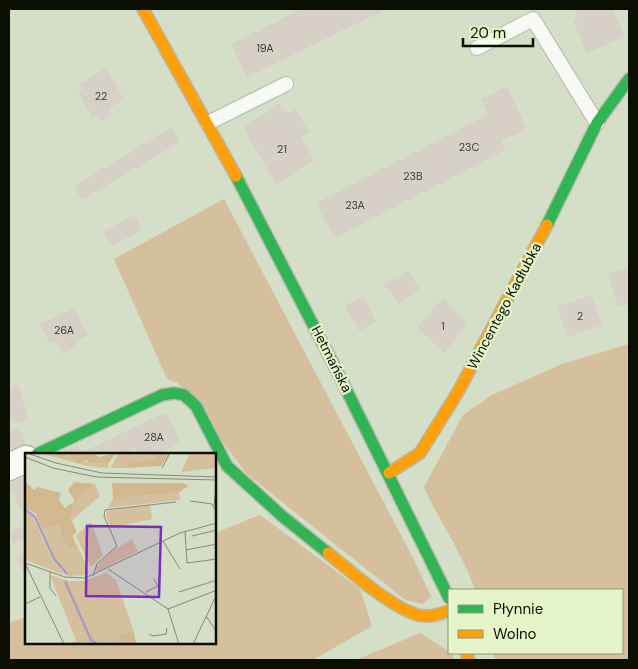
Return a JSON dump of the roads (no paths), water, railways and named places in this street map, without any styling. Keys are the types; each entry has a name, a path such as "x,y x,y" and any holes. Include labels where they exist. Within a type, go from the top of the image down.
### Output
{"street":[{"name":"Hetmańska","path":"143,9 260,218 390,473 448,596"},
{"name":"Wincentego Kadłubka","path":"390,473 420,453 458,392 552,217 597,123 629,79"},
{"path":"39,453 162,395 174,393 184,395 196,406 227,466 282,516 350,572 397,605 418,615 431,616 448,611"},
{"path":"9,467 25,459"}],"lane":[{"path":"477,48 533,18 597,123"},
{"path":"208,123 286,84"}]}
